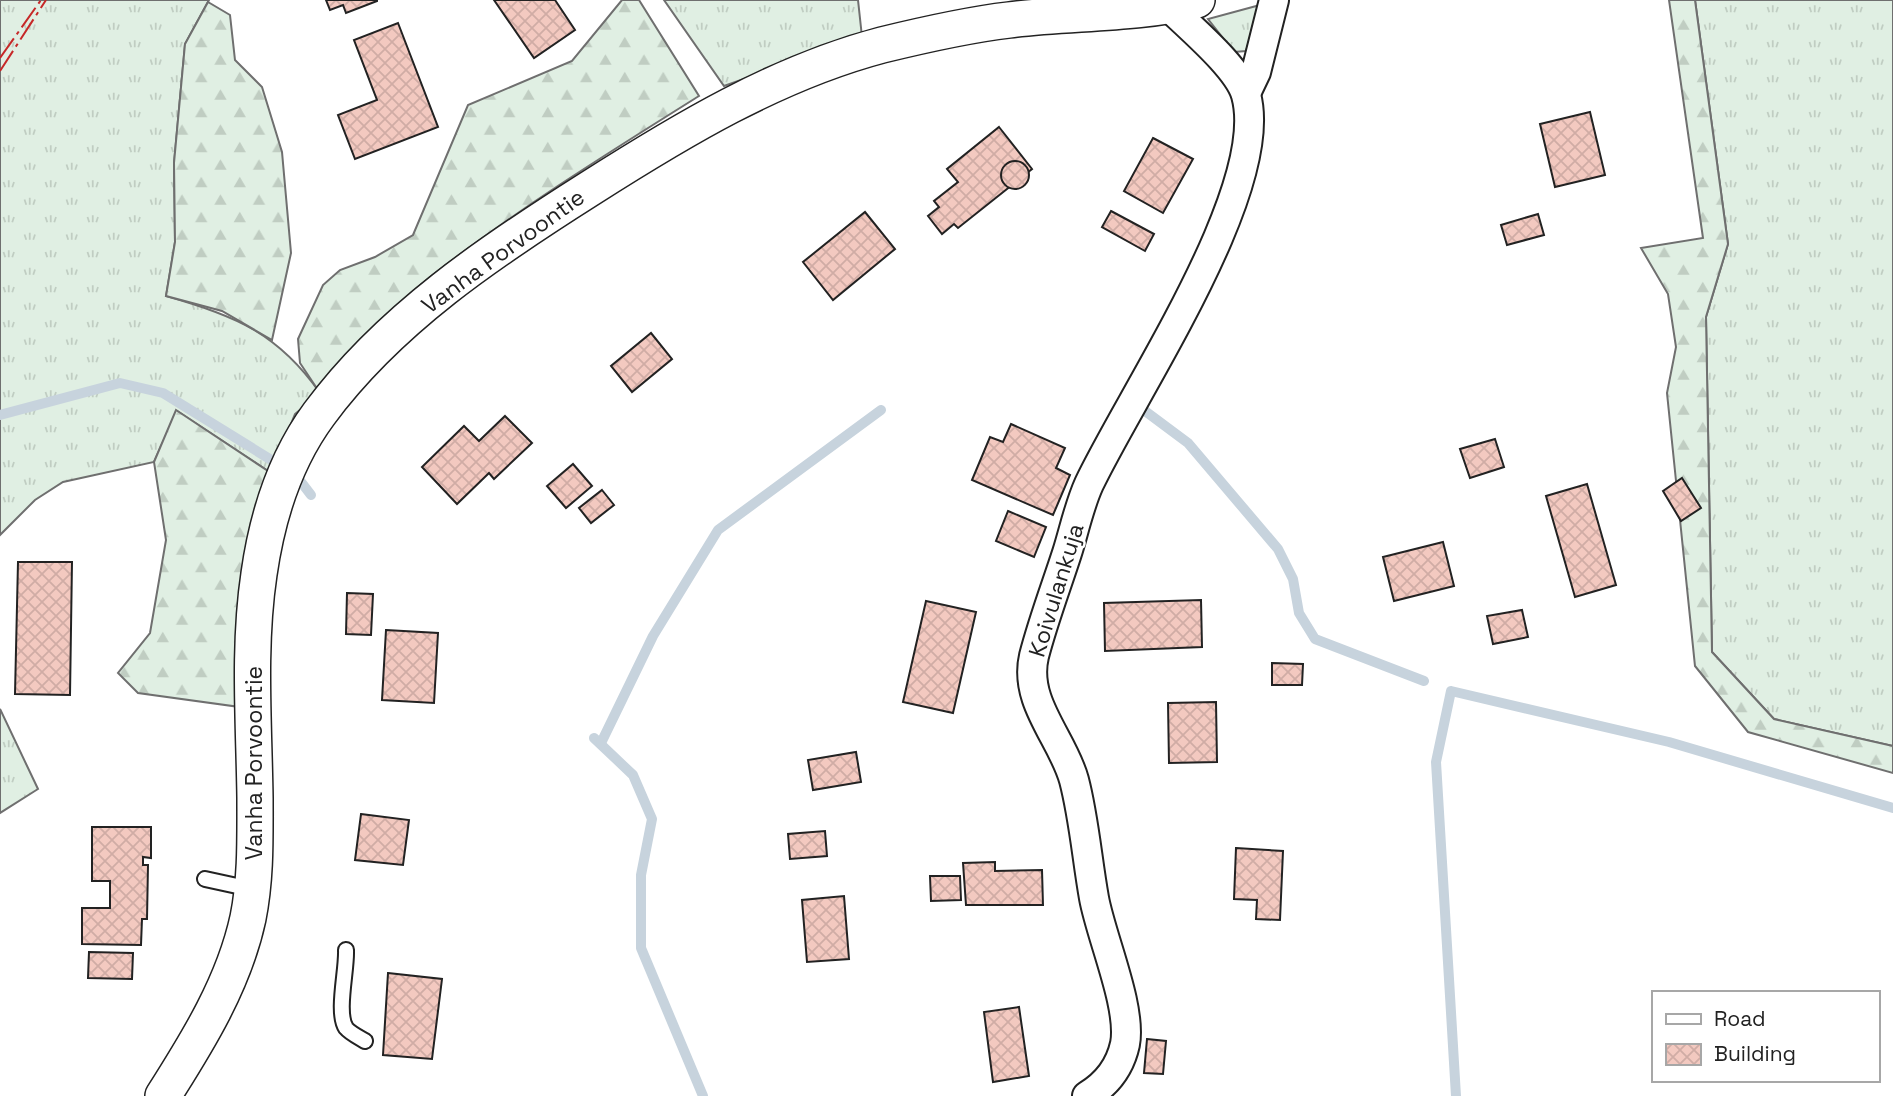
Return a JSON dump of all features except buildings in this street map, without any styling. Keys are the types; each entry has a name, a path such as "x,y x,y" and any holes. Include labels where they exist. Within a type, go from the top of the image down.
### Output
{"street":[{"name":"Koivulankuja","path":"1246,93 1256,72 1274,0"},
{"name":"Koivulankuja","path":"1087,1096 1097,1090 1118,1066 1126,1041 1118,985 1094,901 1073,779 1038,706 1033,660 1088,487 1208,262 1238,187 1250,137 1246,93 1182,3"},
{"name":"Vanha Porvoontie","path":"163,1096 213,1012 232,971 253,890 254,633 259,575 268,527 282,480 319,413 378,347 441,290 538,221 664,142 762,90 852,54 930,34 1007,20 1182,3"}],"lane":[{"path":"205,879 253,890"},
{"path":"346,950 347,969 341,1011 346,1028 365,1041"}],"green space":[{"path":"0,0 209,0 185,44 174,163 175,242 166,296 213,311 253,329 288,355 320,393 295,414 271,473 177,411 154,462 63,482 35,500 0,535"},
{"path":"622,0 639,0 699,96 528,206 430,277 386,317 320,393 300,363 298,339 323,285 340,270 375,257 413,235 468,105 572,61"},
{"path":"664,0 858,0 862,37 724,86"},
{"path":"1669,0 1695,0 1728,244 1706,317 1712,652 1774,719 1893,746 1893,773 1748,732 1695,666 1667,393 1676,347 1668,294 1641,248 1703,238"},
{"path":"1695,0 1893,0 1893,746 1774,719 1712,652 1706,317 1728,244"},
{"path":"208,2 230,15 235,60 262,87 282,152 291,253 272,340 222,311 166,296 175,242 174,163 185,44"},
{"path":"1260,5 1246,51 1234,52 1208,19"},
{"path":"176,410 271,473 240,707 138,693 118,673 150,633 166,540 154,462"},
{"path":"0,709 38,789 0,813"}],"waterway":[{"path":"0,415 120,383 163,393 273,461"},
{"path":"1141,408 1188,443 1278,549 1293,579 1299,613 1315,639 1424,681"},
{"path":"601,743 653,636 718,530 881,410"},
{"path":"298,478 311,495"},
{"path":"1456,1096 1436,762 1451,691 1669,742 1893,808"},
{"path":"594,738 633,775 652,819 641,875 641,948 703,1096"}],"power":[{"path":"0,58 41,0"},
{"path":"0,71 46,0"}]}
